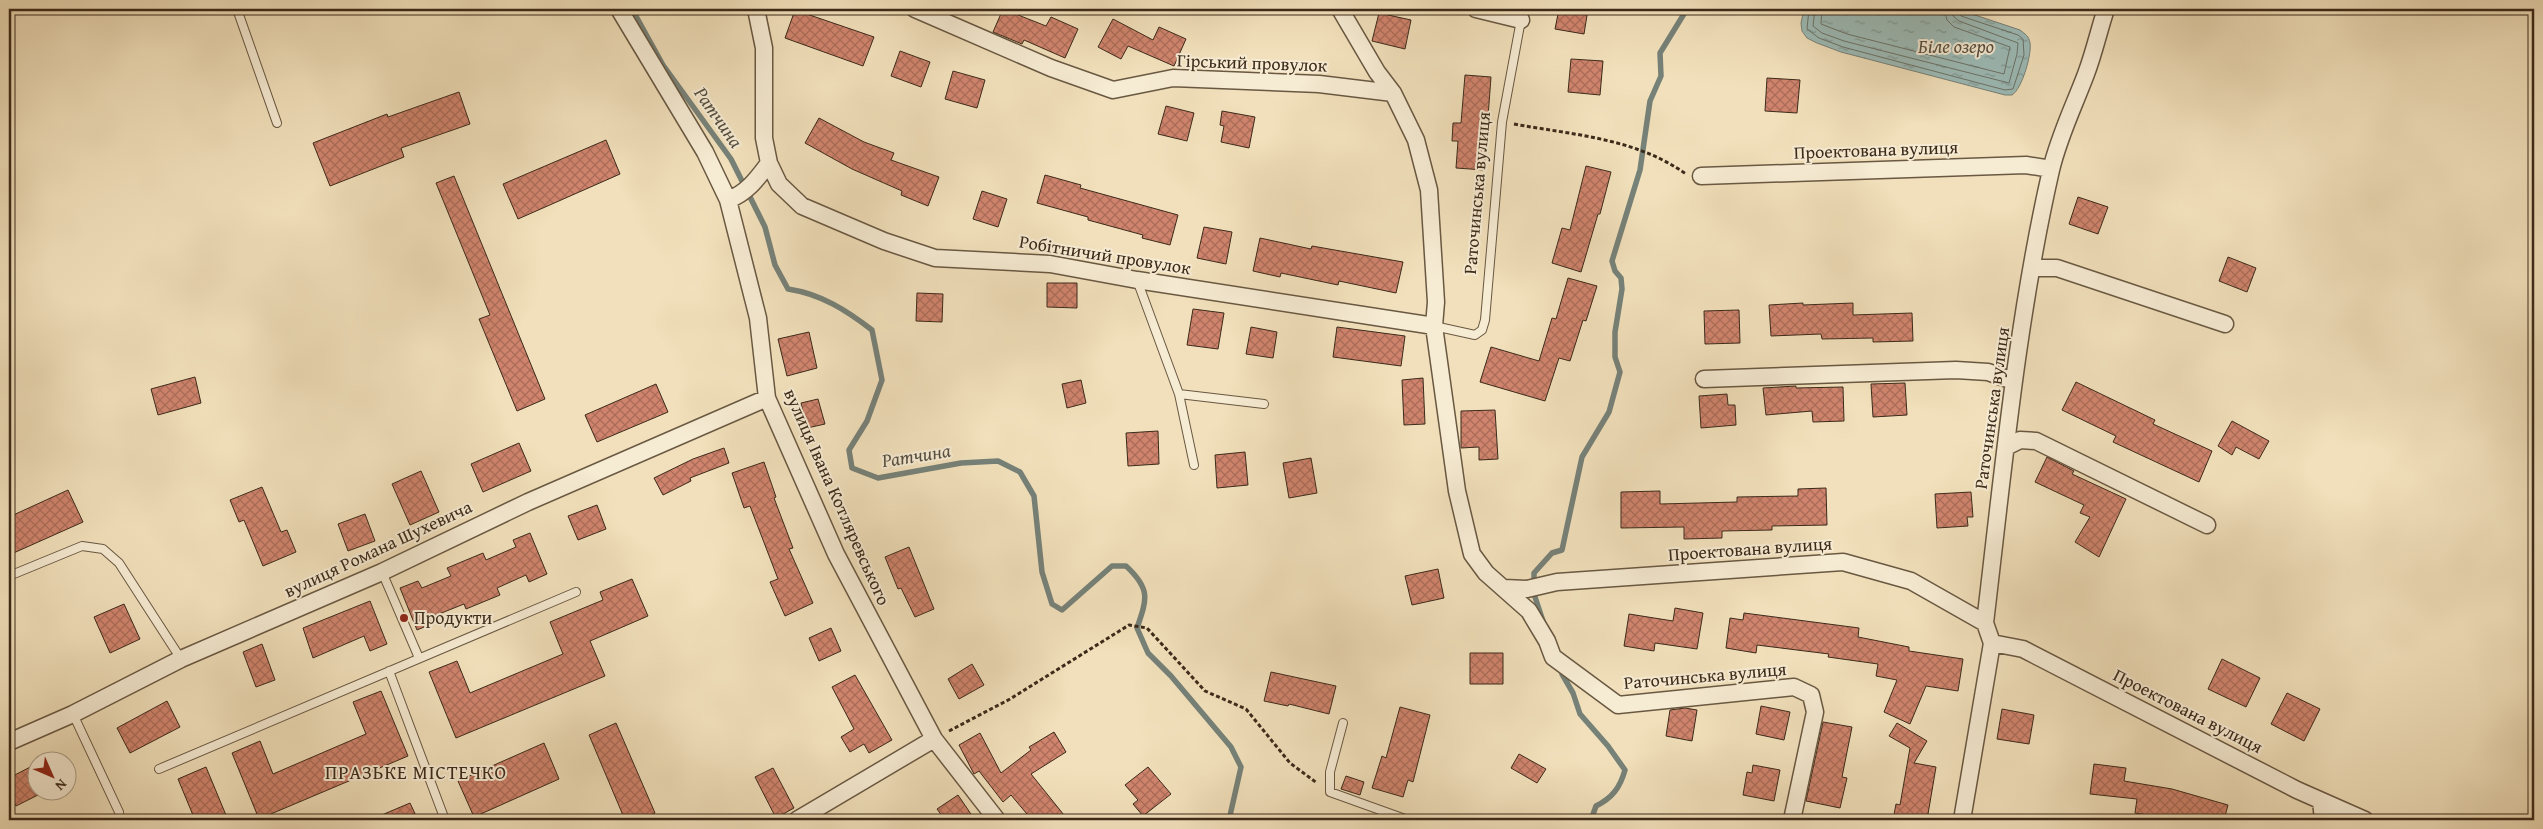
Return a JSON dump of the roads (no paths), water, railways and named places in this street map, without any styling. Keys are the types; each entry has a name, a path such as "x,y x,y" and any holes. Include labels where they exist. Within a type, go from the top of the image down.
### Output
{"street":[{"name":"вулиця Івана Котляревського","path":"619,9 734,198 758,318 767,398 836,554 934,740 997,820"},
{"name":"Гірський провулок","path":"915,9 1051,68 1113,90 1173,78 1319,84 1393,93"},
{"name":"Раточинська вулиця","path":"1340,9 1377,72 1393,93 1416,140 1429,190 1436,302 1434,326 1464,528 1472,554 1486,573 1529,610 1547,641 1553,657 1618,705 1794,687 1810,695 1815,712 1792,820"},
{"path":"1476,9 1522,15"},
{"name":"Раточинська вулиця","path":"1962,820 1992,643 1985,623 2013,380 2052,169 2066,122 2086,73 2106,9"},
{"name":"Робітничий провулок","path":"757,10 764,48 764,138 769,163 779,184 802,206 884,241 935,258 1050,264 1137,280 1434,326"},
{"path":"734,198 756,181 769,163"},
{"name":"Проектована вулиця","path":"1701,176 2026,165 2052,169"},
{"path":"2033,268 2057,268 2226,324"},
{"path":"1704,379 1956,370 1988,372 2013,380"},
{"name":"вулиця Романа Шухевича","path":"9,742 73,714 181,659 382,572 528,502 767,398"},
{"path":"2006,448 2020,440 2036,441 2207,525"},
{"name":"Проектована вулиця","path":"1505,588 1528,589 1557,582 1843,562 1911,581 1985,623"},
{"name":"Проектована вулиця","path":"1992,643 2023,648 2321,801 2365,820"},
{"path":"797,820 934,740"},
{"path":"2321,801 2323,820"}],"lane":[{"path":"237,9 277,123"},
{"name":"Раточинська вулиця","path":"1434,326 1475,335 1482,330 1484,325 1502,122 1522,15"},
{"path":"1137,280 1179,394 1194,465"},
{"path":"1179,394 1264,404"},
{"path":"9,576 82,546 103,548 119,563 181,659"},
{"path":"382,572 419,658"},
{"path":"159,769 576,592"},
{"path":"389,671 445,820"},
{"path":"73,714 119,812"},
{"path":"1343,723 1330,772 1330,792 1408,820"}],"water":[{"name":"Біле озеро","path":"1804,9 1957,9 2020,30 2029,41 2028,63 2023,79 2016,91 2012,95 2005,95 1841,52 1817,43 1807,38 1802,31 1801,23"}],"waterway":[{"name":"Ратчина","path":"632,9 663,65 731,159 765,227 775,265 788,289 800,291 833,304 872,330 882,380 867,421 849,450 852,468 878,478 961,463 998,461 1020,472 1034,496 1042,572 1052,604 1062,610 1112,566 1126,566 1140,581 1145,595 1145,602 1137,628 1148,653 1171,676 1231,747 1241,767 1229,820"},
{"path":"1543,621 1534,594 1534,573 1552,553 1562,550 1582,457 1609,412 1620,372 1615,357 1615,332 1622,289 1621,278 1615,271 1612,261 1640,170 1650,101 1661,76 1660,53 1687,9"},
{"path":"1562,674 1573,693 1580,714 1608,746 1625,770 1618,787 1607,800 1596,806 1591,820"}],"place":[{"name":"Продукти","path":"404,618"}],"district":[{"name":"ПРАЗЬКЕ МІСТЕЧКО","path":"416,772"}]}
